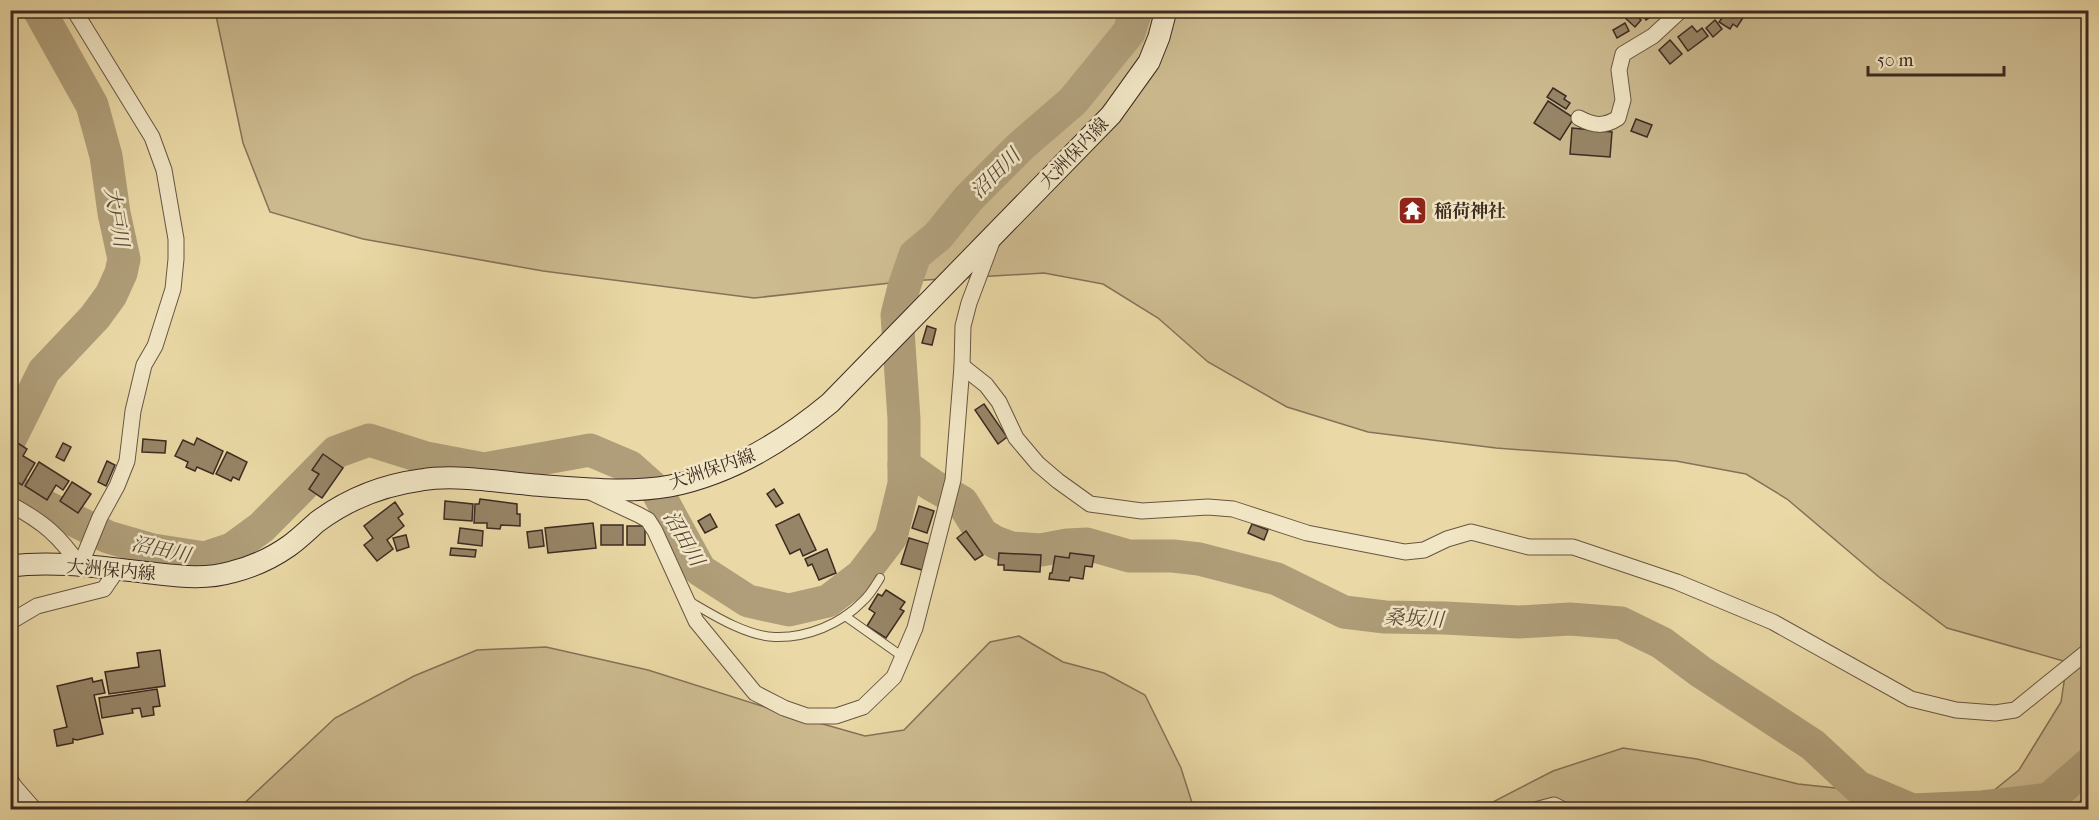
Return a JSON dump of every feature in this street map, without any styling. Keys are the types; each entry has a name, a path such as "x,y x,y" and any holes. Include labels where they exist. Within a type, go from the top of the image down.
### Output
{"main road":[{"name":"大洲保内線","path":"10,566 26,564 80,566 194,578 231,573 266,560 289,546 346,503 384,487 423,479 469,479 583,489 670,486 717,472 762,453 806,423 830,403 1111,115 1135,85 1149,62 1166,10"}],"street":[{"path":"74,10 152,137 164,170 176,239 174,289 154,346 144,365 133,411 127,461 80,566"},
{"path":"1579,118 1590,124 1606,125 1618,118 1623,100 1619,70 1623,54 1653,36 1681,10"},
{"path":"583,489 648,520 656,531 696,621 755,693 784,708 807,716 836,716 863,707 894,676 915,628 953,480 963,326 969,303 995,234"},
{"path":"962,366 986,385 999,402 1016,438 1038,464 1090,504 1142,511 1208,507 1233,509 1307,533 1405,552 1424,550 1447,539 1471,532 1529,547 1573,547 1677,582 1773,622 1911,699 1956,710 1995,713 2015,710 2088,651"},
{"path":"10,504 40,521 66,545 80,566"},
{"path":"10,622 37,606 104,589 117,570"},
{"path":"10,779 35,810"},
{"path":"2083,810 2088,804"},
{"path":"1535,810 1554,805 1564,810"}],"lane":[{"path":"688,600 718,618 746,630 773,637 797,635 819,630 845,616 864,600 880,578"},
{"path":"845,616 903,657"}],"shaded area":[{"path":"215,11 2088,11 2088,809 1485,809 1487,805 1553,771 1623,748 1697,759 1798,784 1921,797 1982,800 2019,770 2061,702 2067,662 1947,628 1879,577 1787,499 1746,474 1676,461 1496,448 1368,432 1287,407 1208,362 1158,318 1103,284 1044,273 909,281 754,298 543,271 363,239 270,212 243,143"},
{"path":"1019,636 1063,662 1104,673 1145,695 1181,768 1194,809 237,810 335,718 414,676 477,650 546,647 648,670 865,736 904,730 990,642"}],"building":[{"path":"1627,10 1631,10 1641,20 1635,27 1623,16"},
{"path":"1640,10 1661,10 1646,20"},
{"path":"1719,10 1748,10 1737,27 1733,24 1730,29 1719,22 1722,18 1717,14"},
{"path":"1715,20 1722,29 1713,37 1706,28"},
{"path":"1625,23 1629,31 1617,38 1613,30"},
{"path":"1692,26 1697,32 1702,28 1708,36 1688,51 1678,37"},
{"path":"1670,40 1682,54 1670,64 1659,50"},
{"path":"1553,88 1566,96 1564,99 1570,103 1566,109 1547,97"},
{"path":"1548,101 1574,118 1560,140 1534,123"},
{"path":"1636,119 1652,125 1647,137 1631,131"},
{"path":"1572,128 1612,132 1610,157 1570,154"},
{"path":"927,326 936,329 932,345 922,343"},
{"path":"984,404 1007,437 998,444 975,410"},
{"path":"197,438 223,451 213,474 197,467 195,471 186,467 188,462 175,456 183,440 194,445"},
{"path":"143,439 166,441 165,453 142,452"},
{"path":"16,442 27,449 23,456 35,463 22,485 10,478 10,452"},
{"path":"63,443 71,447 64,461 56,457"},
{"path":"227,452 247,462 239,480 233,477 231,481 216,474"},
{"path":"323,454 343,468 322,498 309,489 319,474 312,470"},
{"path":"107,461 115,465 106,486 98,482"},
{"path":"39,462 69,481 63,490 56,485 47,500 25,486"},
{"path":"72,482 91,494 78,513 60,501"},
{"path":"774,489 783,503 776,507 767,494"},
{"path":"480,499 517,504 520,526 501,525 500,529 487,528 487,523 474,523 475,504 479,504"},
{"path":"445,501 473,504 472,521 444,519"},
{"path":"395,502 403,514 398,518 404,526 387,540 393,549 377,561 364,545 373,538 364,526"},
{"path":"919,506 934,511 927,533 912,528"},
{"path":"710,514 717,527 705,533 698,521"},
{"path":"799,514 816,550 803,556 800,549 790,554 776,525"},
{"path":"593,523 596,548 548,553 545,528"},
{"path":"1252,524 1268,530 1264,540 1248,533"},
{"path":"601,525 623,525 623,545 601,545"},
{"path":"627,526 645,526 645,545 627,545"},
{"path":"460,528 483,531 482,546 458,543"},
{"path":"542,530 544,546 529,548 527,532"},
{"path":"966,531 983,555 975,560 957,538"},
{"path":"406,535 409,547 397,551 393,538"},
{"path":"909,538 929,544 922,570 901,564"},
{"path":"451,548 476,550 475,557 450,555"},
{"path":"827,549 836,573 819,580 812,564 808,566 805,559"},
{"path":"999,553 1041,555 1040,572 1004,570 1004,565 998,565"},
{"path":"1070,553 1094,556 1092,567 1085,566 1083,579 1070,577 1069,581 1049,579 1055,556 1069,558"},
{"path":"886,590 905,602 900,609 904,611 886,638 867,626 875,613 869,609 878,594 882,596"},
{"path":"160,650 165,686 109,694 105,672 139,667 137,653"},
{"path":"92,678 93,682 102,680 105,693 94,695 103,734 73,739 73,743 57,746 54,730 67,727 57,686"},
{"path":"157,689 160,706 153,707 154,715 142,717 140,708 132,709 133,713 102,718 99,698"}],"waterway":[{"name":"大戸川","path":"10,439 44,371 95,317 111,295 121,273 124,259 114,213 106,156 92,105 39,10"},
{"name":"沼田川","path":"10,489 108,537 153,550 205,558 232,549 262,527 336,452 369,440 426,458 484,469 590,450 630,467 657,491 700,570 748,601 789,610 828,601 862,575 891,537 904,484 904,419 897,315 915,255 938,236 968,199 1022,145 1073,101 1129,32 1136,10"},
{"name":"桑坂川","path":"904,465 932,485 962,502 982,534 1011,548 1041,550 1087,544 1129,556 1173,556 1199,559 1277,579 1344,612 1385,617 1519,622 1570,619 1621,623 1662,643 1701,672 1813,745 1858,787 1912,810"},
{"name":"桑坂川","path":"1912,810 1982,807 2049,799 2088,765"}],"place":[{"name":"稲荷神社","path":"1413,211"}]}
